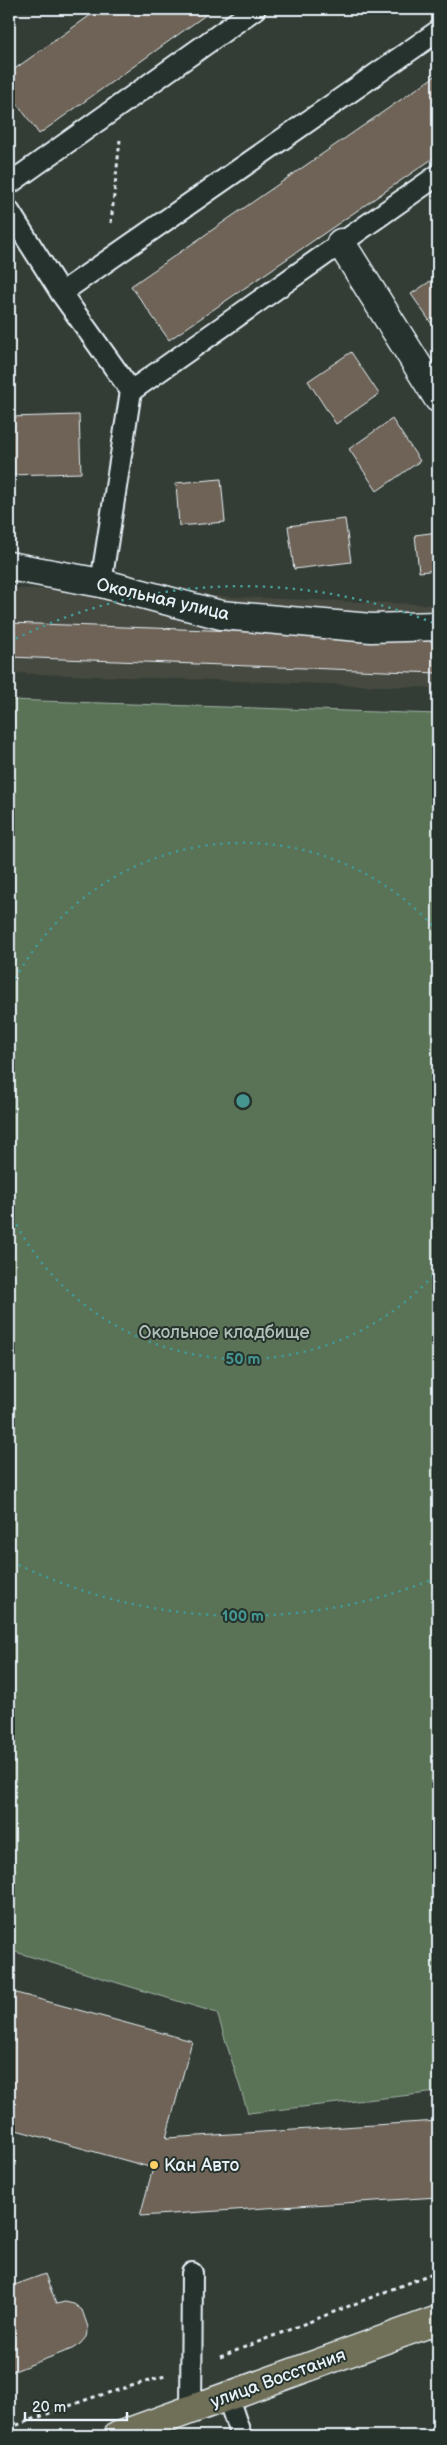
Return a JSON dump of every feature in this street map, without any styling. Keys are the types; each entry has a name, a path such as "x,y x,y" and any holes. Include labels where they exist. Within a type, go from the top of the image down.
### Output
{"main road":[{"name":"улица Восстания","path":"118,2436 226,2395 438,2320"}],"street":[{"path":"341,243 438,398"},
{"name":"Окольная улица","path":"9,566 101,584 221,615 371,628 438,626"}],"lane":[{"path":"9,184 255,9"},
{"path":"61,293 438,31"},
{"path":"131,391 438,175"},
{"path":"9,211 61,293 131,391 101,584"},
{"path":"190,2410 192,2273"},
{"path":"226,2395 241,2436"}],"path":[{"path":"107,261 124,102"},
{"path":"9,2428 91,2398 191,2369 438,2271"}],"shaded area":[{"path":"9,588 438,605 438,688 9,673"}],"green space":[{"name":"Окольное кладбище","path":"9,700 438,714 438,2092 248,2113 217,2013 9,1950"}],"building":[{"path":"99,9 214,9 39,134 9,92 9,73"},
{"path":"438,74 438,155 169,340 131,286"},
{"path":"438,276 438,333 411,294"},
{"path":"351,352 379,394 336,424 308,381"},
{"path":"79,415 81,473 9,475 9,417"},
{"path":"392,419 420,461 377,491 349,449"},
{"path":"221,479 225,522 179,526 176,483"},
{"path":"345,519 351,562 294,569 288,526"},
{"path":"438,532 438,570 419,572 415,535"},
{"path":"9,623 438,638 438,673 9,657"},
{"path":"9,1991 192,2041 166,2138 438,2121 438,2197 140,2216 153,2168 9,2128"},
{"path":"45,2274 56,2304 65,2302 74,2304 82,2310 88,2327 86,2337 72,2349 9,2373 9,2287"}],"place":[{"name":"Кан Авто","path":"154,2165"}]}
